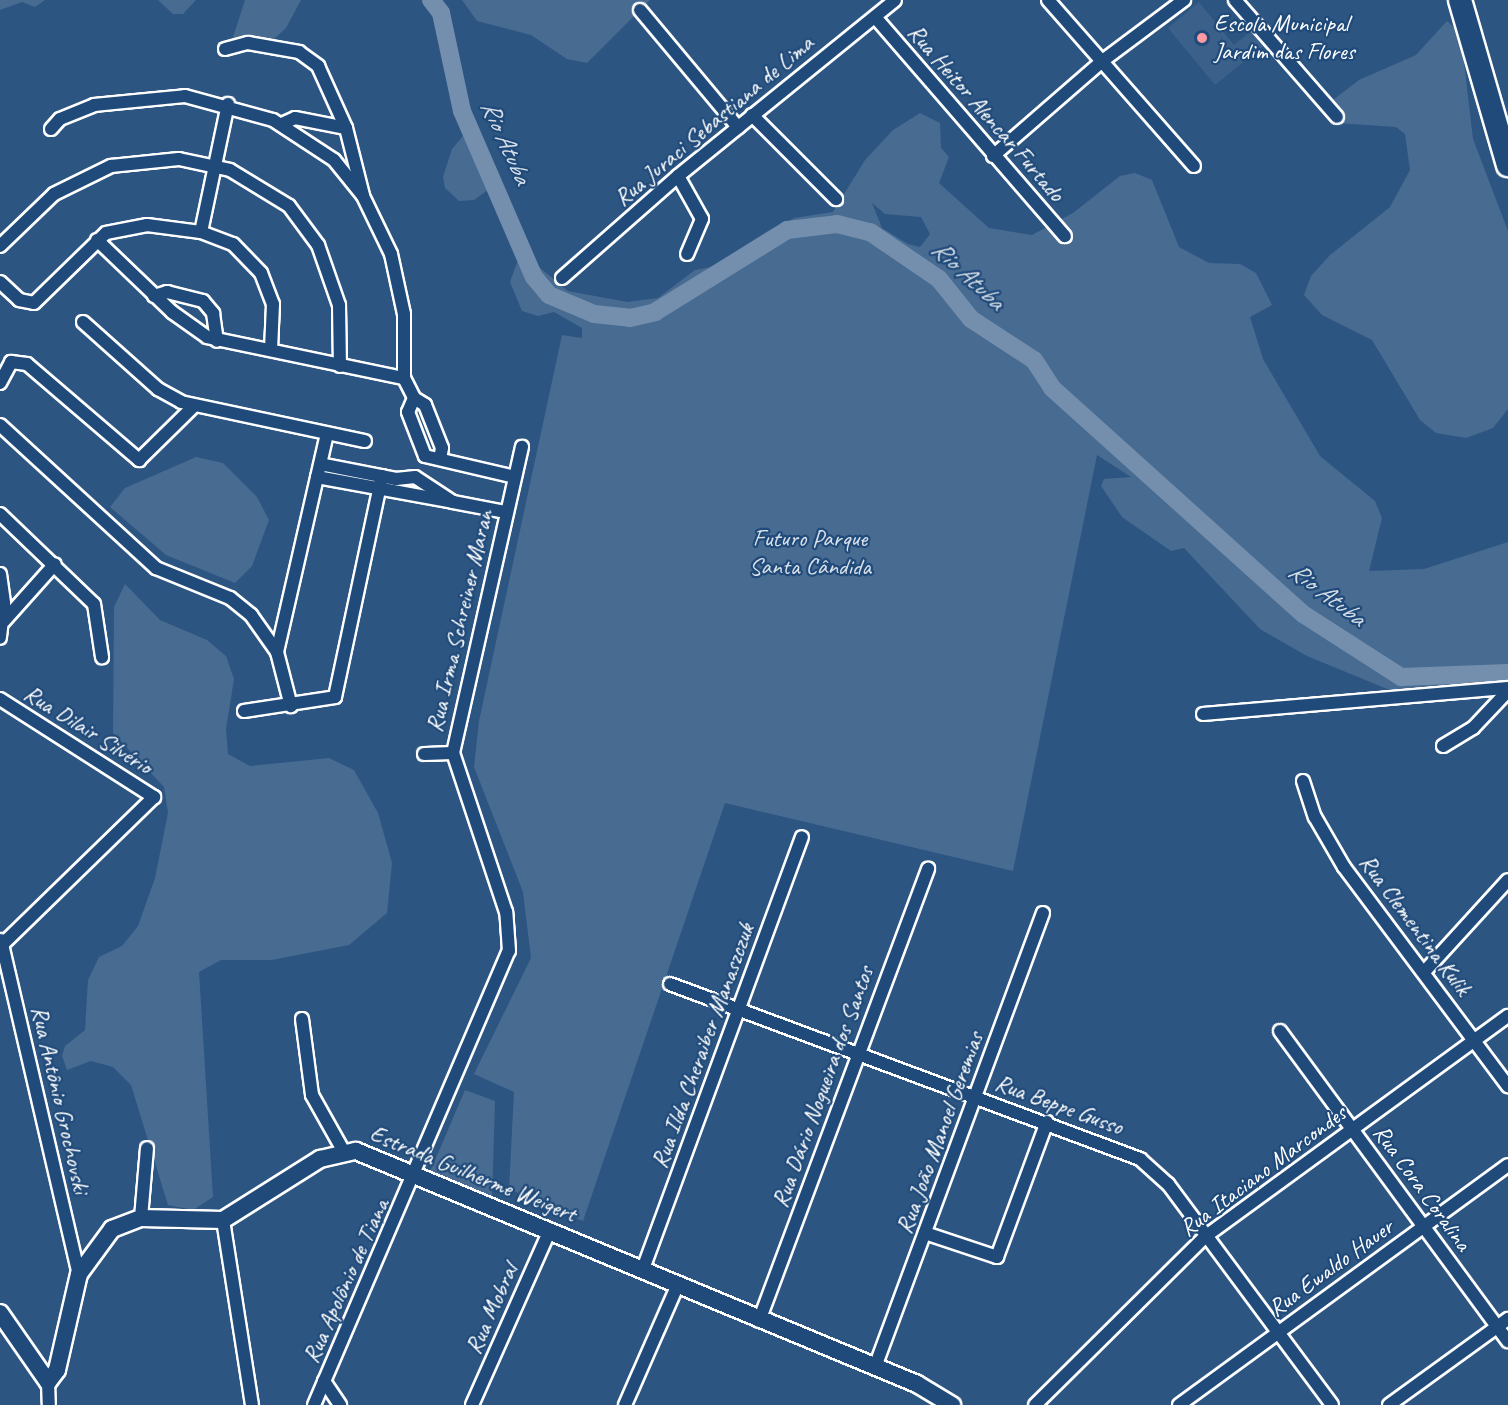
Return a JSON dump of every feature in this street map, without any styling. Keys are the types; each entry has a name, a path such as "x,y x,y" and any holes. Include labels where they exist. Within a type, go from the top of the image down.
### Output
{"highway":[{"path":"1460,0 1508,165"}],"street":[{"name":"Rua Juraci Sebastiana de Lima","path":"562,278 678,176 895,0"},
{"path":"1048,0 1194,166"},
{"path":"993,156 1101,62 1184,0"},
{"path":"1235,0 1337,117"},
{"path":"640,10 738,127"},
{"name":"Rua Heitor Alencar Furtado","path":"875,17 993,156 1065,236"},
{"path":"225,49 248,43 305,55 323,73 346,128 363,196 397,274 404,378 414,399 425,405 442,448 440,459"},
{"path":"51,129 72,112 139,96 228,104 282,124 334,160 363,196"},
{"path":"201,232 213,165 228,104"},
{"path":"752,115 836,199"},
{"path":"282,124 295,118 346,128"},
{"path":"0,246 43,201 95,171 162,159 213,165 276,195 309,231 335,291 340,366"},
{"path":"678,176 702,219 687,254"},
{"path":"0,282 22,302 38,302 97,240 133,225 201,232 232,244 261,273 275,315 271,350"},
{"path":"97,240 190,328 217,340 404,378"},
{"path":"154,296 167,292 203,301 213,313 217,340"},
{"path":"83,322 158,389 194,406 365,441"},
{"path":"0,383 11,362 27,364 139,460 194,406"},
{"path":"414,399 408,412 425,456 514,477"},
{"path":"0,425 156,568 238,604 278,652"},
{"path":"291,706 278,652 327,434"},
{"name":"Rua Irma Schreiner Maran","path":"417,1174 511,938 453,753 522,447"},
{"path":"320,464 382,476 423,479 453,502"},
{"path":"244,711 327,702 337,692 382,476"},
{"path":"317,477 506,512"},
{"path":"417,497 423,479"},
{"path":"0,514 55,564 94,604 102,657"},
{"path":"4,621 55,564"},
{"path":"0,574 4,621 0,638"},
{"path":"1203,714 1508,690"},
{"path":"1443,746 1473,728 1508,690"},
{"name":"Rua Dilair Silvério","path":"0,699 154,797 1,943"},
{"path":"424,754 453,753"},
{"name":"Rua Clementina Kulik","path":"1303,781 1315,817 1344,867 1425,971 1508,1086"},
{"name":"Rua Ilda Cheraiber Manaszczuk","path":"643,1269 802,837"},
{"name":"Rua Dário Nogueira dos Santos","path":"759,1321 927,868"},
{"path":"1425,971 1508,880"},
{"name":"Rua João Manoel Geremias","path":"875,1367 1043,913"},
{"name":"Rua Antônio Grochovski","path":"1,943 79,1274"},
{"name":"Rua Beppe Gusso","path":"670,984 1047,1122 1150,1166 1206,1236 1332,1405"},
{"name":"Rua Itaciano Marcondes","path":"1035,1405 1206,1236 1508,1016"},
{"path":"302,1019 312,1095 344,1152"},
{"name":"Rua Cora Coralina","path":"1280,1031 1508,1341"},
{"path":"925,1233 996,1257 1047,1122"},
{"path":"141,1218 147,1148"},
{"name":"Estrada Guilherme Weigert","path":"223,1220 304,1168 344,1152 366,1153 643,1269 759,1321 875,1367 952,1405"},
{"name":"Rua Ewaldo Hauer","path":"1179,1405 1508,1165"},
{"name":"Rua Apolônio de Tiana","path":"314,1405 417,1174"},
{"path":"48,1405 48,1382 57,1370 79,1274 102,1238 141,1218 223,1220 252,1405"},
{"name":"Rua Mobral","path":"472,1405 550,1230"},
{"path":"624,1405 678,1284"},
{"path":"0,1313 41,1380 48,1382"},
{"path":"1389,1405 1508,1319"},
{"path":"324,1381 340,1405"}],"shaded area":[{"name":"Escola Municipal Jardim das Flores","path":"1199,2 1234,45 1251,31 1263,46 1215,85 1168,28"}],"green space":[{"path":"0,0 45,0 35,7 22,2 0,10"},
{"path":"158,0 196,0 183,14 173,14"},
{"path":"245,0 301,0 286,28 265,47 241,49 233,37"},
{"path":"462,0 650,0 587,63 567,59 531,35 477,21"},
{"path":"1447,21 1457,30 1463,54 1473,139 1508,231 1508,409 1493,428 1466,438 1436,433 1420,420 1372,340 1322,315 1304,295 1311,276 1330,255 1390,207 1410,170 1405,134 1396,127 1337,123 1329,114 1333,100 1359,80 1416,55"},
{"name":"Futuro Parque Santa Cândida","path":"920,113 940,123 941,148 949,157 939,183 989,228 1032,235 1073,213 1120,176 1135,173 1152,180 1179,247 1209,263 1240,264 1256,273 1272,305 1250,317 1263,359 1320,456 1375,501 1382,518 1369,571 1424,569 1508,542 1508,681 1392,691 1307,656 1260,629 1184,548 1171,551 1122,517 1101,486 1104,479 1131,477 1097,455 1013,871 725,803 583,1221 509,1189 514,1092 474,1074 531,958 523,892 474,767 479,721 562,335 582,338 582,328 554,312 538,316 522,311 510,282 521,252 568,291 627,302 658,298 695,270 718,266 794,218 833,212 865,160 893,130","holes":["872,203 885,214 921,217 930,234 920,247 908,244 882,228"]},
{"path":"467,131 488,190 474,200 459,201 445,188 443,177 452,149"},
{"path":"196,457 223,463 257,497 269,520 252,566 235,583 166,555 110,507 125,488"},
{"path":"125,584 160,620 207,640 226,656 234,679 226,729 228,754 250,766 329,758 354,770 378,813 392,863 387,913 349,945 272,960 221,960 199,972 213,1197 193,1210 168,1205 131,1085 113,1067 91,1061 67,1070 62,1056 65,1046 85,1030 88,980 99,957 122,946 138,926 155,878 168,813 164,787 113,733 114,607"},
{"path":"465,1090 495,1101 492,1199 430,1172"}],"waterway":[{"name":"Rio Atuba","path":"431,0 441,13 462,111 534,277 549,295 594,314 630,318 655,312 787,230 837,224 870,232 939,279 971,319 1034,360 1052,388 1303,614 1401,677 1508,673"}],"place":[{"name":"Escola Municipal Jardim das Flores","path":"1202,38"}]}
